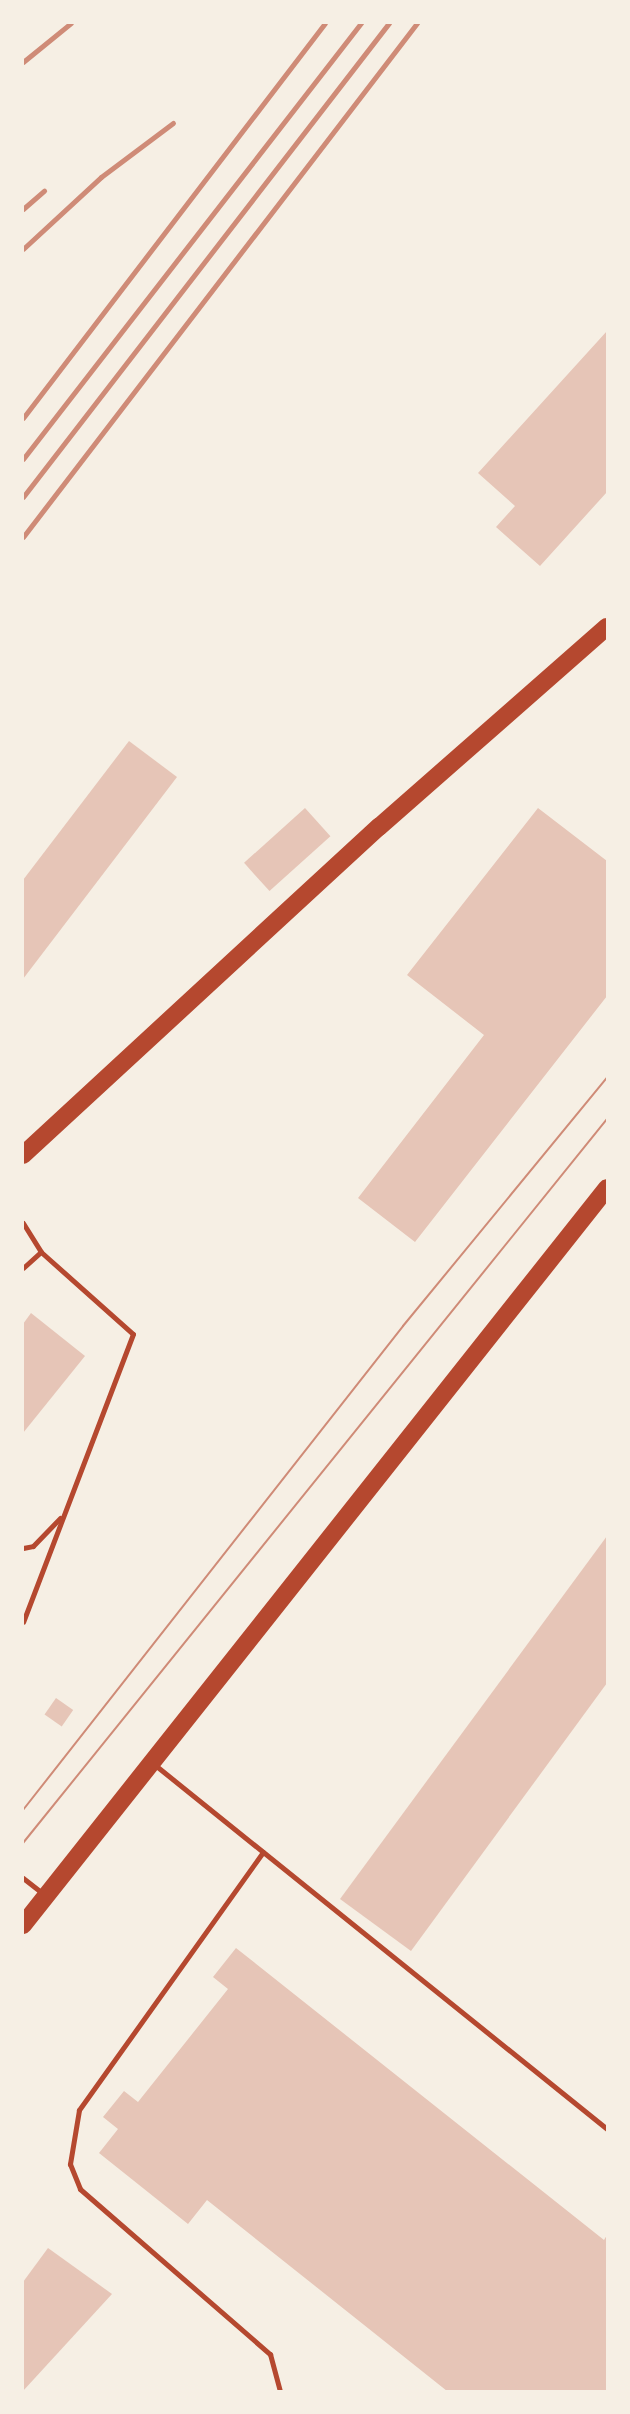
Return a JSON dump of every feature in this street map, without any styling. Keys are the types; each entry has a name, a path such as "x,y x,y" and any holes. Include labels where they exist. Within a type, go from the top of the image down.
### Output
{"main road":[{"path":"23,1155 379,827 607,627"},
{"path":"23,1925 150,1761 607,1188"}],"lane":[{"path":"23,1223 41,1252 133,1334 23,1622"},
{"path":"23,1268 41,1252"},
{"path":"23,1548 49,1533 65,1513"},
{"path":"150,1761 607,2129"},
{"path":"263,1852 79,2110 70,2164 80,2189 270,2354 280,2391"},
{"path":"23,1878 45,1896"}],"building":[{"path":"607,331 607,492 540,566 496,527 515,506 478,473"},
{"path":"129,741 177,777 23,979 23,880"},
{"path":"305,808 330,836 269,891 244,863"},
{"path":"538,808 607,861 607,996 415,1242 358,1198 484,1035 407,975"},
{"path":"31,1313 85,1356 23,1433 23,1324"},
{"path":"607,1536 607,1683 411,1951 340,1899"},
{"path":"56,1698 73,1710 62,1726 45,1714"},
{"path":"236,1948 604,2240 607,2235 607,2391 447,2391 207,2200 188,2224 99,2153 118,2129 103,2117 124,2091 138,2102 228,1989 213,1977"},
{"path":"48,2248 112,2294 23,2391 23,2282"}],"tram line":[{"path":"23,1810 403,1326 607,1078"},
{"path":"23,1843 607,1119"}],"railway":[{"path":"23,62 71,23"},
{"path":"23,418 325,23"},
{"path":"23,459 361,23"},
{"path":"23,497 389,23"},
{"path":"23,537 417,23"},
{"path":"23,249 101,177 173,123"},
{"path":"23,209 44,191"}]}
